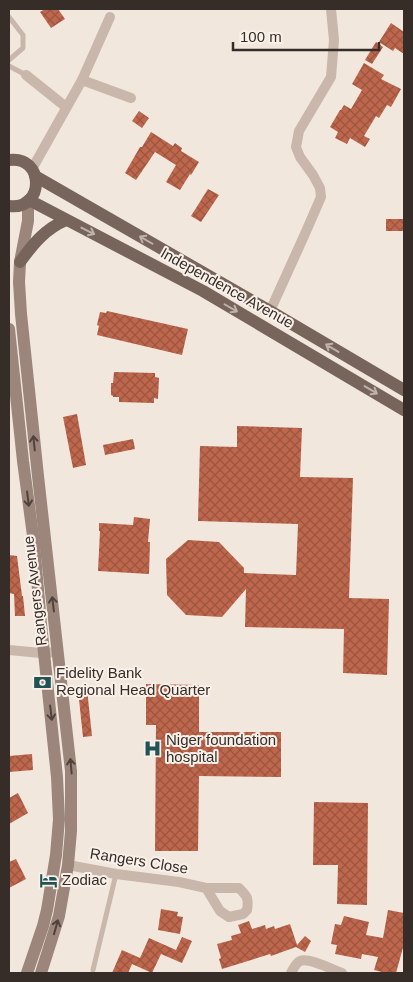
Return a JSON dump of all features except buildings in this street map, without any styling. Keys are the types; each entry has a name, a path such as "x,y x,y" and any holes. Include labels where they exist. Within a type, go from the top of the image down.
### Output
{"main road":[{"name":"Independence Avenue","path":"9,160 22,162 34,172 404,390"},
{"path":"9,206 19,206 28,201 33,195 37,182 34,172"},
{"name":"Independence Avenue","path":"28,201 203,291 404,410"},
{"name":"Rangers Avenue","path":"28,201 28,221 20,262 21,314 71,771 71,831 68,865 59,916 41,973"},
{"path":"20,262 40,237 56,224 66,220"},
{"name":"Rangers Avenue","path":"9,329 58,777 59,828 56,861 43,926 27,973"}],"street":[{"path":"270,311 321,197 320,188 300,157 296,147 299,131 331,77 334,40 331,9"},
{"path":"34,172 66,107 82,80 110,18"},
{"path":"26,75 66,107"},
{"path":"82,80 131,98"},
{"path":"9,650 44,653 58,652"},
{"name":"Rangers Close","path":"68,865 206,888"},
{"path":"291,973 299,961 306,960 342,973"}],"lane":[{"path":"9,17 23,35 23,48 9,60"},
{"path":"9,66 26,75"},
{"path":"93,970 116,874"}],"place":[{"name":"Fidelity Bank Regional Head Quarter","path":"42,682"},
{"name":"Niger foundation hospital","path":"152,749"},
{"name":"Zodiac","path":"48,880"}]}
